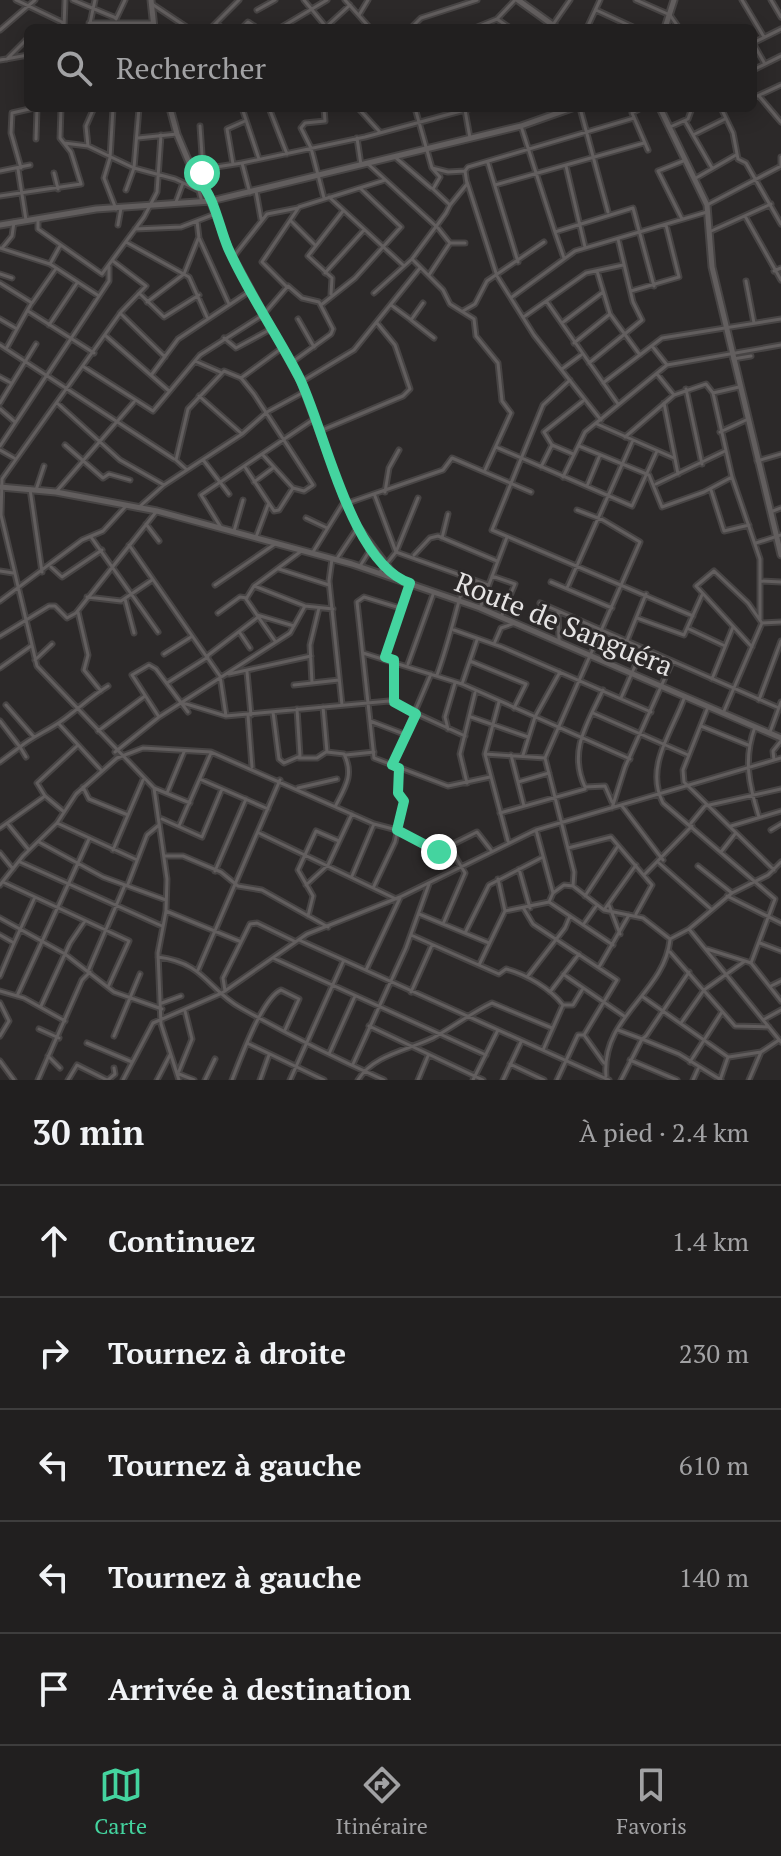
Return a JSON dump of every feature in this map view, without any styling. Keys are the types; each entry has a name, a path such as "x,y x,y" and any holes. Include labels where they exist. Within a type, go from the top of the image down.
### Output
{"street":[{"path":"16,0 58,24"},
{"path":"0,30 35,0"},
{"path":"62,24 65,0"},
{"path":"73,0 116,21"},
{"path":"89,24 95,0"},
{"path":"116,21 125,0"},
{"path":"257,10 275,0"},
{"path":"304,0 323,24"},
{"path":"287,24 327,0"},
{"path":"345,0 367,24"},
{"path":"359,15 368,0"},
{"path":"490,24 516,0 552,24"},
{"path":"589,24 600,0"},
{"path":"636,0 670,15 676,24"},
{"path":"667,24 674,0"},
{"path":"742,0 756,24"},
{"path":"771,0 781,17"},
{"path":"216,24 237,1"},
{"path":"415,24 421,18 473,1"},
{"path":"556,24 567,1"},
{"path":"152,2 154,24"},
{"path":"152,2 182,24"},
{"path":"329,24 350,5"},
{"path":"596,10 626,24"},
{"path":"497,19 504,24"},
{"path":"616,24 618,20"},
{"path":"100,24 116,21 139,24"},
{"path":"757,25 764,37"},
{"path":"757,41 781,29"},
{"path":"7,59 24,42"},
{"path":"757,50 765,64"},
{"path":"0,60 24,56"},
{"path":"757,68 781,56"},
{"path":"781,85 759,96 781,122"},
{"path":"24,110 12,113 11,133 26,222"},
{"path":"36,112 36,139"},
{"path":"0,196 81,184 71,152 62,143 61,112"},
{"path":"88,146 86,126 92,112"},
{"path":"113,112 110,153 104,178 119,209 118,225"},
{"path":"126,190 134,168 139,112"},
{"path":"171,112 177,134 211,201 233,258 301,382 346,504 358,527 397,579"},
{"path":"243,112 259,159"},
{"path":"271,112 287,154"},
{"path":"324,112 325,121 301,127 311,148 326,198 404,266"},
{"path":"362,112 379,131"},
{"path":"416,112 433,169 440,177"},
{"path":"203,169 287,154 455,112"},
{"path":"466,112 470,138"},
{"path":"0,225 119,209 211,201 521,126 561,112"},
{"path":"581,112 608,213"},
{"path":"634,112 648,150"},
{"path":"662,112 696,178 707,208 712,267 746,420 773,511 781,555"},
{"path":"669,127 685,121 692,112"},
{"path":"722,112 733,133 736,155 756,181 781,224"},
{"path":"433,169 465,171 488,161 634,118"},
{"path":"693,135 725,119"},
{"path":"233,164 227,129 245,121"},
{"path":"685,121 712,168"},
{"path":"200,126 203,169 198,190 202,202"},
{"path":"521,126 564,258"},
{"path":"138,138 177,134"},
{"path":"38,219 38,229 99,274 113,261 150,206 159,175 161,135"},
{"path":"357,138 364,164 438,228 450,243"},
{"path":"62,143 110,153 134,168 198,190"},
{"path":"495,185 644,143"},
{"path":"696,178 736,155"},
{"path":"395,157 450,205"},
{"path":"512,297 564,258 585,247 682,219 707,208 781,166 781,157"},
{"path":"682,219 658,171 687,160"},
{"path":"488,161 518,262"},
{"path":"242,163 262,220"},
{"path":"0,171 30,165"},
{"path":"566,166 585,247"},
{"path":"433,189 444,171"},
{"path":"465,171 497,276 583,401 601,420"},
{"path":"54,173 58,189"},
{"path":"233,258 267,214 298,208 385,180"},
{"path":"374,293 412,259 438,228 467,182"},
{"path":"174,205 183,183"},
{"path":"321,305 355,278 400,226 361,189"},
{"path":"709,233 771,204"},
{"path":"291,363 333,330 321,305 286,286 262,262 298,208"},
{"path":"555,232 608,213 633,208 654,286"},
{"path":"331,294 334,282 308,258 343,211"},
{"path":"135,229 181,227 215,214"},
{"path":"745,216 781,280"},
{"path":"197,221 199,238 229,304"},
{"path":"291,221 315,245"},
{"path":"14,222 12,236 1,248 50,264 99,296"},
{"path":"631,291 679,277 666,223"},
{"path":"325,273 364,230"},
{"path":"147,302 184,274 199,238"},
{"path":"589,363 642,320 623,265 618,239"},
{"path":"126,242 184,274 199,294 208,318"},
{"path":"463,311 475,304 486,283 544,242"},
{"path":"450,243 465,243"},
{"path":"429,275 450,243"},
{"path":"50,264 60,246"},
{"path":"412,259 445,293 450,304 475,320 476,336 498,363 503,404 511,411 485,470"},
{"path":"113,261 145,282 146,286 120,313 1,479 1,520 35,661 115,752 143,779 154,788 190,803"},
{"path":"524,317 586,273 623,265"},
{"path":"16,459 0,448 111,278 109,266"},
{"path":"301,382 351,352 420,268"},
{"path":"774,271 781,268"},
{"path":"597,269 610,314 640,355"},
{"path":"6,349 55,270"},
{"path":"0,274 12,278"},
{"path":"746,281 754,323"},
{"path":"0,283 32,303"},
{"path":"49,325 77,283"},
{"path":"84,367 153,411 195,361 224,338 263,315 286,286"},
{"path":"152,374 178,339 250,291"},
{"path":"562,323 603,292"},
{"path":"139,293 166,317 199,294"},
{"path":"547,302 618,405"},
{"path":"411,320 423,303"},
{"path":"391,305 434,338"},
{"path":"28,311 94,353"},
{"path":"120,313 165,357"},
{"path":"574,343 610,314"},
{"path":"0,319 17,329"},
{"path":"298,319 314,347"},
{"path":"603,383 667,337 781,319"},
{"path":"319,431 409,390 411,384 395,345 377,323"},
{"path":"224,338 236,348 271,329"},
{"path":"106,336 169,391"},
{"path":"16,422 0,406 36,344"},
{"path":"0,345 187,470"},
{"path":"563,477 585,432 667,365 733,356 781,345"},
{"path":"652,346 667,365"},
{"path":"241,378 282,348"},
{"path":"562,369 582,354"},
{"path":"733,356 751,356"},
{"path":"195,361 241,378 313,483 304,491 293,488 262,454"},
{"path":"176,460 188,409 220,372"},
{"path":"657,374 674,395"},
{"path":"0,377 12,384"},
{"path":"570,380 546,399 492,528 693,616"},
{"path":"625,437 674,395 706,384 713,393 732,477 756,543 760,581 761,621 736,690 723,713"},
{"path":"713,393 739,387"},
{"path":"686,389 702,464"},
{"path":"138,508 164,485 204,461 267,412 304,392"},
{"path":"199,396 242,434"},
{"path":"56,492 135,401"},
{"path":"574,454 552,445 544,432 583,401"},
{"path":"56,402 120,460 164,485"},
{"path":"664,403 679,475"},
{"path":"220,526 200,497 314,419"},
{"path":"720,432 746,420"},
{"path":"595,423 674,458"},
{"path":"567,588 633,440"},
{"path":"65,445 103,478 108,474 130,480"},
{"path":"541,467 552,445"},
{"path":"579,446 649,475 663,507 711,489 732,477"},
{"path":"496,447 633,506 657,451"},
{"path":"385,492 389,468 399,450"},
{"path":"655,484 725,451"},
{"path":"757,461 781,454"},
{"path":"587,486 600,455"},
{"path":"312,553 338,509 443,470 452,458 512,481 531,492"},
{"path":"204,461 229,494"},
{"path":"42,572 33,489 44,466"},
{"path":"245,467 268,505 279,510 293,488"},
{"path":"254,482 273,468"},
{"name":"Route de Sanguéra","path":"0,487 56,492 157,511 360,566 480,608 559,640 781,739"},
{"path":"711,489 724,531 749,525"},
{"path":"375,496 396,552"},
{"path":"379,573 396,552 418,498"},
{"path":"234,531 243,500"},
{"path":"256,537 268,505"},
{"path":"0,601 110,525 126,506"},
{"path":"773,511 781,508"},
{"path":"573,886 568,848 545,758 603,631 640,540 600,518 577,510"},
{"path":"0,636 49,606 55,606 67,618 78,611 157,511"},
{"path":"442,538 448,514"},
{"path":"306,518 327,528"},
{"path":"146,524 159,541"},
{"path":"342,705 330,585 334,559 358,527"},
{"path":"756,543 779,536"},
{"path":"91,537 158,632"},
{"path":"480,608 507,537"},
{"path":"414,556 430,538 442,538 497,561"},
{"path":"215,585 275,544"},
{"path":"0,545 7,546"},
{"path":"129,545 222,675 226,716"},
{"path":"360,566 372,547"},
{"path":"51,566 62,577 102,550"},
{"path":"247,598 254,586 300,552"},
{"path":"396,552 488,585"},
{"path":"279,569 330,585"},
{"path":"0,571 13,573"},
{"path":"752,647 696,586 714,571 761,621 781,622"},
{"path":"437,675 454,630 457,600 466,575"},
{"path":"492,576 515,584 501,617"},
{"path":"87,597 106,601 125,599 152,580"},
{"path":"760,581 781,582"},
{"path":"551,582 612,608"},
{"path":"385,657 410,583"},
{"path":"254,586 305,606 333,609"},
{"path":"408,665 434,592"},
{"path":"626,643 646,594"},
{"path":"637,618 679,635 689,629 702,595"},
{"path":"218,613 242,596 247,598 276,642"},
{"path":"400,608 364,597 357,602 375,759 448,786 490,777"},
{"path":"125,599 134,633"},
{"path":"540,603 779,708"},
{"path":"115,752 159,717 276,642 294,626 305,606"},
{"path":"312,683 311,656 319,607"},
{"path":"78,611 88,655 84,670 101,691"},
{"path":"558,611 559,640"},
{"path":"258,616 294,626"},
{"path":"167,683 240,633 258,616"},
{"path":"494,644 501,628 516,623"},
{"path":"712,679 733,627"},
{"path":"689,629 725,646"},
{"path":"454,630 494,644 651,712"},
{"path":"240,633 250,648"},
{"path":"164,654 192,637"},
{"path":"462,684 477,640"},
{"path":"759,700 781,641"},
{"path":"35,661 52,644"},
{"path":"0,668 31,646"},
{"path":"621,698 643,650"},
{"path":"362,653 385,657 462,684 630,759"},
{"path":"222,675 245,673 311,656"},
{"path":"394,660 394,702"},
{"path":"470,661 526,684 514,708"},
{"path":"612,808 672,662"},
{"path":"242,665 250,715 253,769"},
{"path":"159,717 132,675 146,666 156,669 188,712"},
{"path":"523,755 535,717 560,672"},
{"path":"392,765 431,674"},
{"path":"294,685 339,680"},
{"path":"448,729 445,717 455,683"},
{"path":"0,762 108,686"},
{"path":"586,788 576,768 581,736 603,690"},
{"path":"467,783 460,754 475,691"},
{"path":"98,731 145,696"},
{"path":"685,696 656,769 659,795 663,803 775,899 751,963"},
{"path":"186,718 191,698"},
{"path":"182,703 226,716 394,702 465,736"},
{"path":"499,702 485,754 508,841"},
{"path":"770,732 781,702"},
{"path":"6,705 34,737"},
{"path":"323,707 327,752"},
{"path":"708,707 682,775 687,787 705,806 731,826 774,870"},
{"path":"297,709 299,758"},
{"path":"273,712 279,761 317,758 327,752 346,755 374,752"},
{"path":"593,712 688,755"},
{"path":"469,717 528,737"},
{"path":"0,721 26,757"},
{"path":"370,721 405,734"},
{"path":"58,723 102,771"},
{"path":"701,726 748,745"},
{"path":"755,727 748,745 747,771 759,817"},
{"path":"774,760 773,751 781,739"},
{"path":"63,811 37,786 39,780 77,746"},
{"path":"108,987 129,941 2,884 19,861 57,823 83,787 121,757 143,748 211,752 374,824 397,830 432,851 477,832 491,850"},
{"path":"167,793 184,752"},
{"path":"179,826 211,752"},
{"path":"485,754 545,758"},
{"path":"336,805 350,778 346,755"},
{"path":"511,755 524,806"},
{"path":"123,1080 150,1027 161,1017 185,1011 224,992 297,940 429,884 508,841 536,830 747,771 781,758"},
{"path":"374,886 397,830 404,801 398,793 399,768"},
{"path":"518,782 549,773"},
{"path":"113,850 143,779"},
{"path":"201,779 268,809"},
{"path":"297,788 337,779"},
{"path":"198,970 238,886 280,780"},
{"path":"500,813 586,788 605,786 612,802"},
{"path":"83,787 89,799 128,815"},
{"path":"154,788 164,856 166,900 158,957 161,1017 179,1072 194,1080"},
{"path":"160,819 202,837 222,789"},
{"path":"644,875 661,861 705,806 781,789"},
{"path":"1,826 45,796"},
{"path":"215,871 246,799"},
{"path":"622,806 661,861 711,909"},
{"path":"731,826 781,811"},
{"path":"306,885 328,865 352,814"},
{"path":"7,823 29,850"},
{"path":"57,823 135,859"},
{"path":"352,876 374,824"},
{"path":"771,830 781,824"},
{"path":"38,1080 89,970 135,859 147,835 159,825"},
{"path":"536,830 553,893"},
{"path":"308,916 313,896 298,870 316,831 339,841"},
{"path":"259,833 398,898"},
{"path":"721,852 736,833"},
{"path":"568,848 611,837 652,885 635,915"},
{"path":"17,996 89,839"},
{"path":"39,842 78,864 166,900"},
{"path":"585,896 619,845"},
{"path":"443,924 464,876 463,868 449,846"},
{"path":"0,853 13,870"},
{"path":"164,856 183,856 238,886 262,890 328,927"},
{"path":"465,933 489,885 543,857"},
{"path":"19,861 162,926"},
{"path":"670,939 689,929 727,896 774,870 781,862"},
{"path":"604,910 636,865"},
{"path":"698,866 732,893"},
{"path":"519,869 530,908"},
{"path":"478,966 505,911 498,879"},
{"path":"352,1065 411,935 429,884"},
{"path":"505,911 549,902 553,893 564,885 573,886 604,910 635,915 670,939"},
{"path":"727,896 781,923"},
{"path":"0,976 2,963 35,897"},
{"path":"366,970 398,898"},
{"path":"549,902 613,945"},
{"path":"583,925 597,905"},
{"path":"609,905 620,934"},
{"path":"524,909 533,924 617,981 584,1035"},
{"path":"166,911 239,941"},
{"path":"419,914 489,943"},
{"path":"599,967 629,915"},
{"path":"527,977 558,939 570,916"},
{"path":"0,918 65,954 108,987 162,1009"},
{"path":"41,1006 65,954 86,921"},
{"path":"224,992 222,980 239,941 253,922 607,1079"},
{"path":"642,997 728,1057 761,1052 780,1040 689,929"},
{"path":"0,935 14,943"},
{"path":"411,935 501,975 506,969 527,977 563,1005 573,1005 583,988"},
{"path":"604,1063 616,1029 642,997 669,951 670,939"},
{"path":"760,943 781,951"},
{"path":"411,992 432,945"},
{"path":"705,948 751,963 781,1001"},
{"path":"669,951 737,1027 769,1027"},
{"path":"550,992 579,954"},
{"path":"158,957 198,970 260,1018 306,1044 384,1080"},
{"path":"273,958 486,1055"},
{"path":"681,1024 704,990 745,961"},
{"path":"290,1080 343,962"},
{"path":"621,1080 642,1039 689,972"},
{"path":"114,1036 140,974"},
{"path":"563,974 624,1016"},
{"path":"771,986 781,981"},
{"path":"0,991 41,1006 66,1021"},
{"path":"232,1080 276,991 298,997 285,1030"},
{"path":"329,1054 355,995"},
{"path":"162,1003 181,996"},
{"path":"0,1003 9,1021 0,1036"},
{"path":"358,1080 363,1071 440,1034 494,1003 552,1028"},
{"path":"542,1051 563,1005"},
{"path":"763,1020 781,1010"},
{"path":"179,1080 179,1072 192,1039 185,1011"},
{"path":"690,1062 722,1012"},
{"path":"369,1026 483,1080"},
{"path":"39,1029 59,1038"},
{"path":"616,1029 690,1062 721,1080 728,1057"},
{"path":"474,1078 497,1032"},
{"path":"557,1080 578,1035 584,1035"},
{"path":"584,1035 604,1063 607,1079"},
{"path":"503,1080 521,1042"},
{"path":"87,1043 132,1062"},
{"path":"249,1044 324,1080"},
{"path":"749,1080 761,1052"},
{"path":"157,1080 171,1053"},
{"path":"260,1080 269,1055"},
{"path":"48,1056 60,1068"},
{"path":"418,1080 428,1056"},
{"path":"205,1080 215,1059"},
{"path":"630,1060 677,1080"},
{"path":"0,1061 14,1080"},
{"path":"510,1064 544,1080"},
{"path":"68,1080 77,1065 108,1080 115,1074 114,1068"},
{"path":"693,1080 698,1067"}],"route":[{"path":"202,173 199,181 205,187 229,250 301,382 346,504 385,566 397,579 410,583 385,657 394,660 394,702 416,714 392,765 399,768 398,793 404,801 397,830 439,852"}]}
